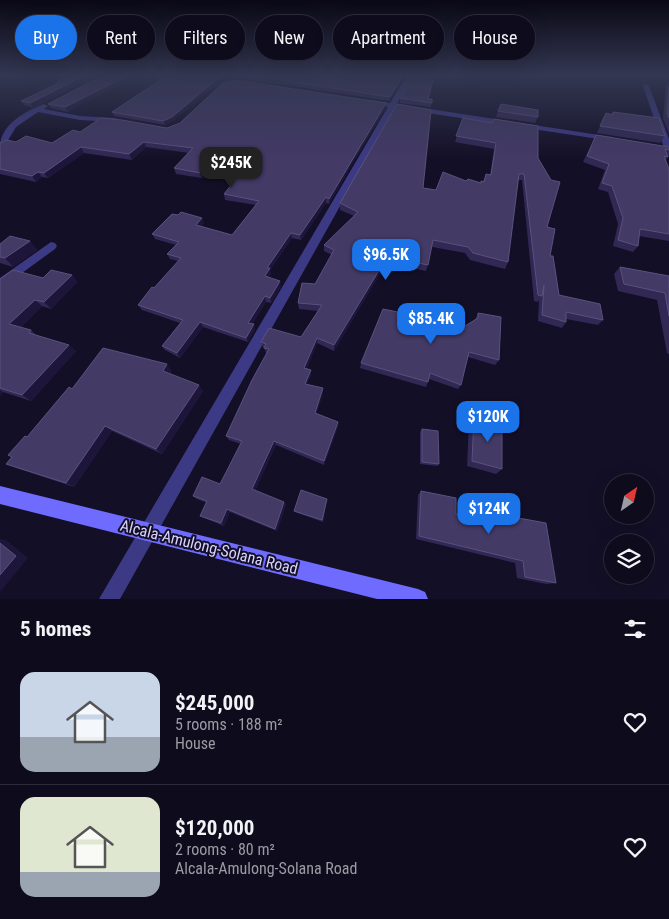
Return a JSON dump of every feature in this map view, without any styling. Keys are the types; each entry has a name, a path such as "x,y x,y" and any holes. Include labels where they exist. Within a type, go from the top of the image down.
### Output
{"main road":[{"name":"Alcala-Amulong-Solana Road","path":"0,496 418,599"}],"street":[{"path":"0,145 7,138 11,127 51,103"},
{"path":"380,103 619,140"},
{"path":"652,103 668,150"},
{"path":"109,599 394,105"},
{"path":"37,110 80,118 124,122"},
{"path":"658,146 668,150"},
{"path":"0,284 51,246"}],"building":[{"path":"50,103 73,103 65,107 48,104"},
{"path":"126,103 189,103 172,117 163,121 112,112"},
{"path":"202,103 386,103 329,199 326,197 300,235 291,233 267,268 270,268 265,276 280,281 270,298 265,296 248,323 254,324 246,338 200,322 177,353 162,346 183,320 138,305 152,287 154,288 181,258 167,254 179,242 152,234 172,214 178,215 181,212 202,218 196,225 232,235 259,201 224,194 249,163 215,156 200,173 174,168 193,148 144,142 129,154 81,147 44,173 38,172 32,176 0,169 0,143 7,140 16,142 26,136 52,143 73,130 80,132 101,118 167,128 180,123"},
{"path":"668,103 669,103 669,118 667,113"},
{"path":"397,104 431,110 423,188 436,190 443,172 466,181 468,179 481,183 481,181 484,182 486,174 491,175 496,143 456,136 463,118 492,123 494,119 538,126 538,158 551,180 560,182 547,227 555,229 550,256 553,256 559,295 600,304 603,320 566,312 566,322 542,315 544,285 542,296 538,295 524,174 519,174 508,262 473,253 468,247 433,240 428,265 403,260 407,250 395,244 334,345 317,338 304,368 311,370 305,384 323,388 315,413 338,422 324,461 274,441 252,489 284,502 275,529 227,509 221,523 200,516 207,501 193,496 202,477 220,484 242,441 226,436 252,380 269,349 264,348 266,344 261,342 269,328 301,337 322,305 298,303 302,283 315,284 334,250 324,245 358,212 340,203"},
{"path":"501,104 538,110 538,117 498,111"},
{"path":"613,112 659,118 665,136 600,126 606,113 613,115"},
{"path":"596,135 669,147 669,150 665,149 668,157 664,156 669,169 669,234 640,229 638,246 618,240 623,218 612,186 602,183 609,164 587,156"},
{"path":"10,236 30,241 5,258 0,257 0,244"},
{"path":"620,267 669,276 669,316 665,293 624,284"},
{"path":"13,270 43,278 51,270 72,275 44,302 35,300 9,324 31,330 29,333 69,345 22,395 0,388 0,279"},
{"path":"383,309 465,326 478,318 478,313 501,317 499,360 469,352 461,385 430,373 428,382 361,363"},
{"path":"103,348 167,364 163,371 199,385 156,449 105,426 66,483 6,464 12,457 8,455 25,436 27,437 69,387 72,389"},
{"path":"474,417 502,424 502,469 472,461"},
{"path":"422,429 438,431 439,464 422,462"},
{"path":"301,490 327,499 322,520 294,511"},
{"path":"421,491 456,498 456,514 492,521 491,513 546,523 556,583 525,577 523,561 419,536"},
{"path":"0,543 16,556 0,575"}]}
